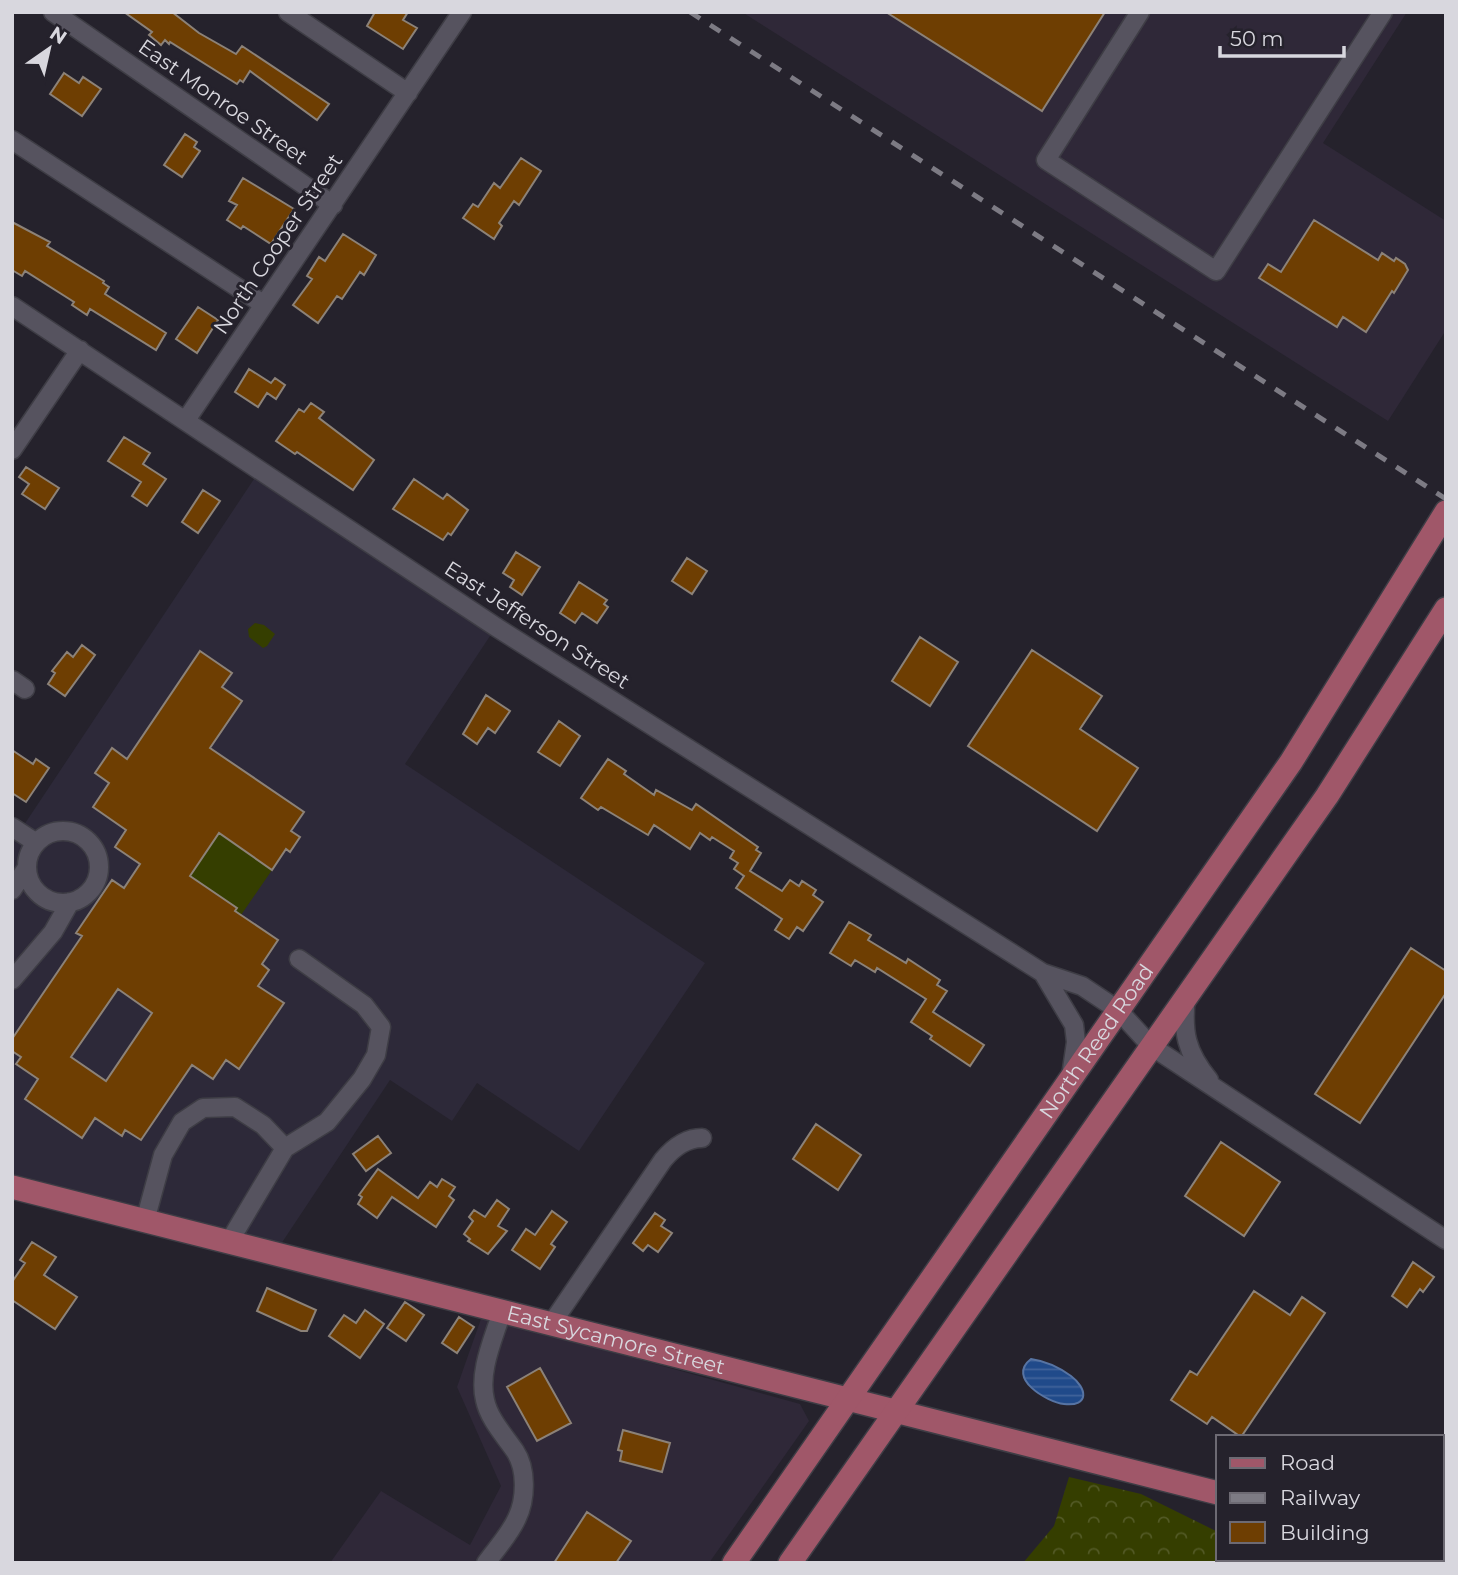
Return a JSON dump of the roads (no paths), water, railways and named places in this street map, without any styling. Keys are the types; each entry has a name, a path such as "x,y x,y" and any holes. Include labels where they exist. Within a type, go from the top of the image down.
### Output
{"main road":[{"name":"North Reed Road","path":"734,1563 1291,762 1446,512"},
{"path":"790,1563 1327,796 1446,609"},
{"name":"East Sycamore Street","path":"12,1187 1216,1492"}],"street":[{"name":"East Monroe Street","path":"53,12 333,205"},
{"path":"288,12 408,93"},
{"name":"North Cooper Street","path":"186,420 462,12"},
{"path":"1140,12 1046,160 1216,271 1383,12"},
{"path":"12,140 263,304"},
{"name":"East Jefferson Street","path":"12,306 496,627 1043,973 1082,986 1118,1010 1151,1046 1446,1240"},
{"path":"12,450 80,350"},
{"path":"12,827 36,842"},
{"path":"12,890 26,869 30,850 36,842 45,834 57,830 82,835 98,854 100,866 98,879 92,890 82,898 58,903 36,892 26,869"},
{"path":"12,980 53,932 70,902"},
{"path":"229,1242 285,1148 327,1122 362,1079 376,1055 381,1027 364,1005 299,960"},
{"name":"East Jefferson Street","path":"1043,973 1074,1025 1076,1042 1071,1076"},
{"name":"East Jefferson Street","path":"1187,995 1184,1033 1200,1069 1218,1091"},
{"path":"145,1220 163,1155 182,1122 203,1108 235,1107 264,1125 285,1148"},
{"path":"552,1323 663,1160 683,1142 702,1138"},
{"path":"486,1563 517,1518 524,1487 518,1455 490,1415 483,1385 487,1360 502,1311"}],"water":[{"path":"1031,1359 1052,1365 1071,1376 1083,1391 1082,1400 1064,1404 1039,1394 1023,1374"}],"railway":[{"path":"690,12 1446,499"}]}
